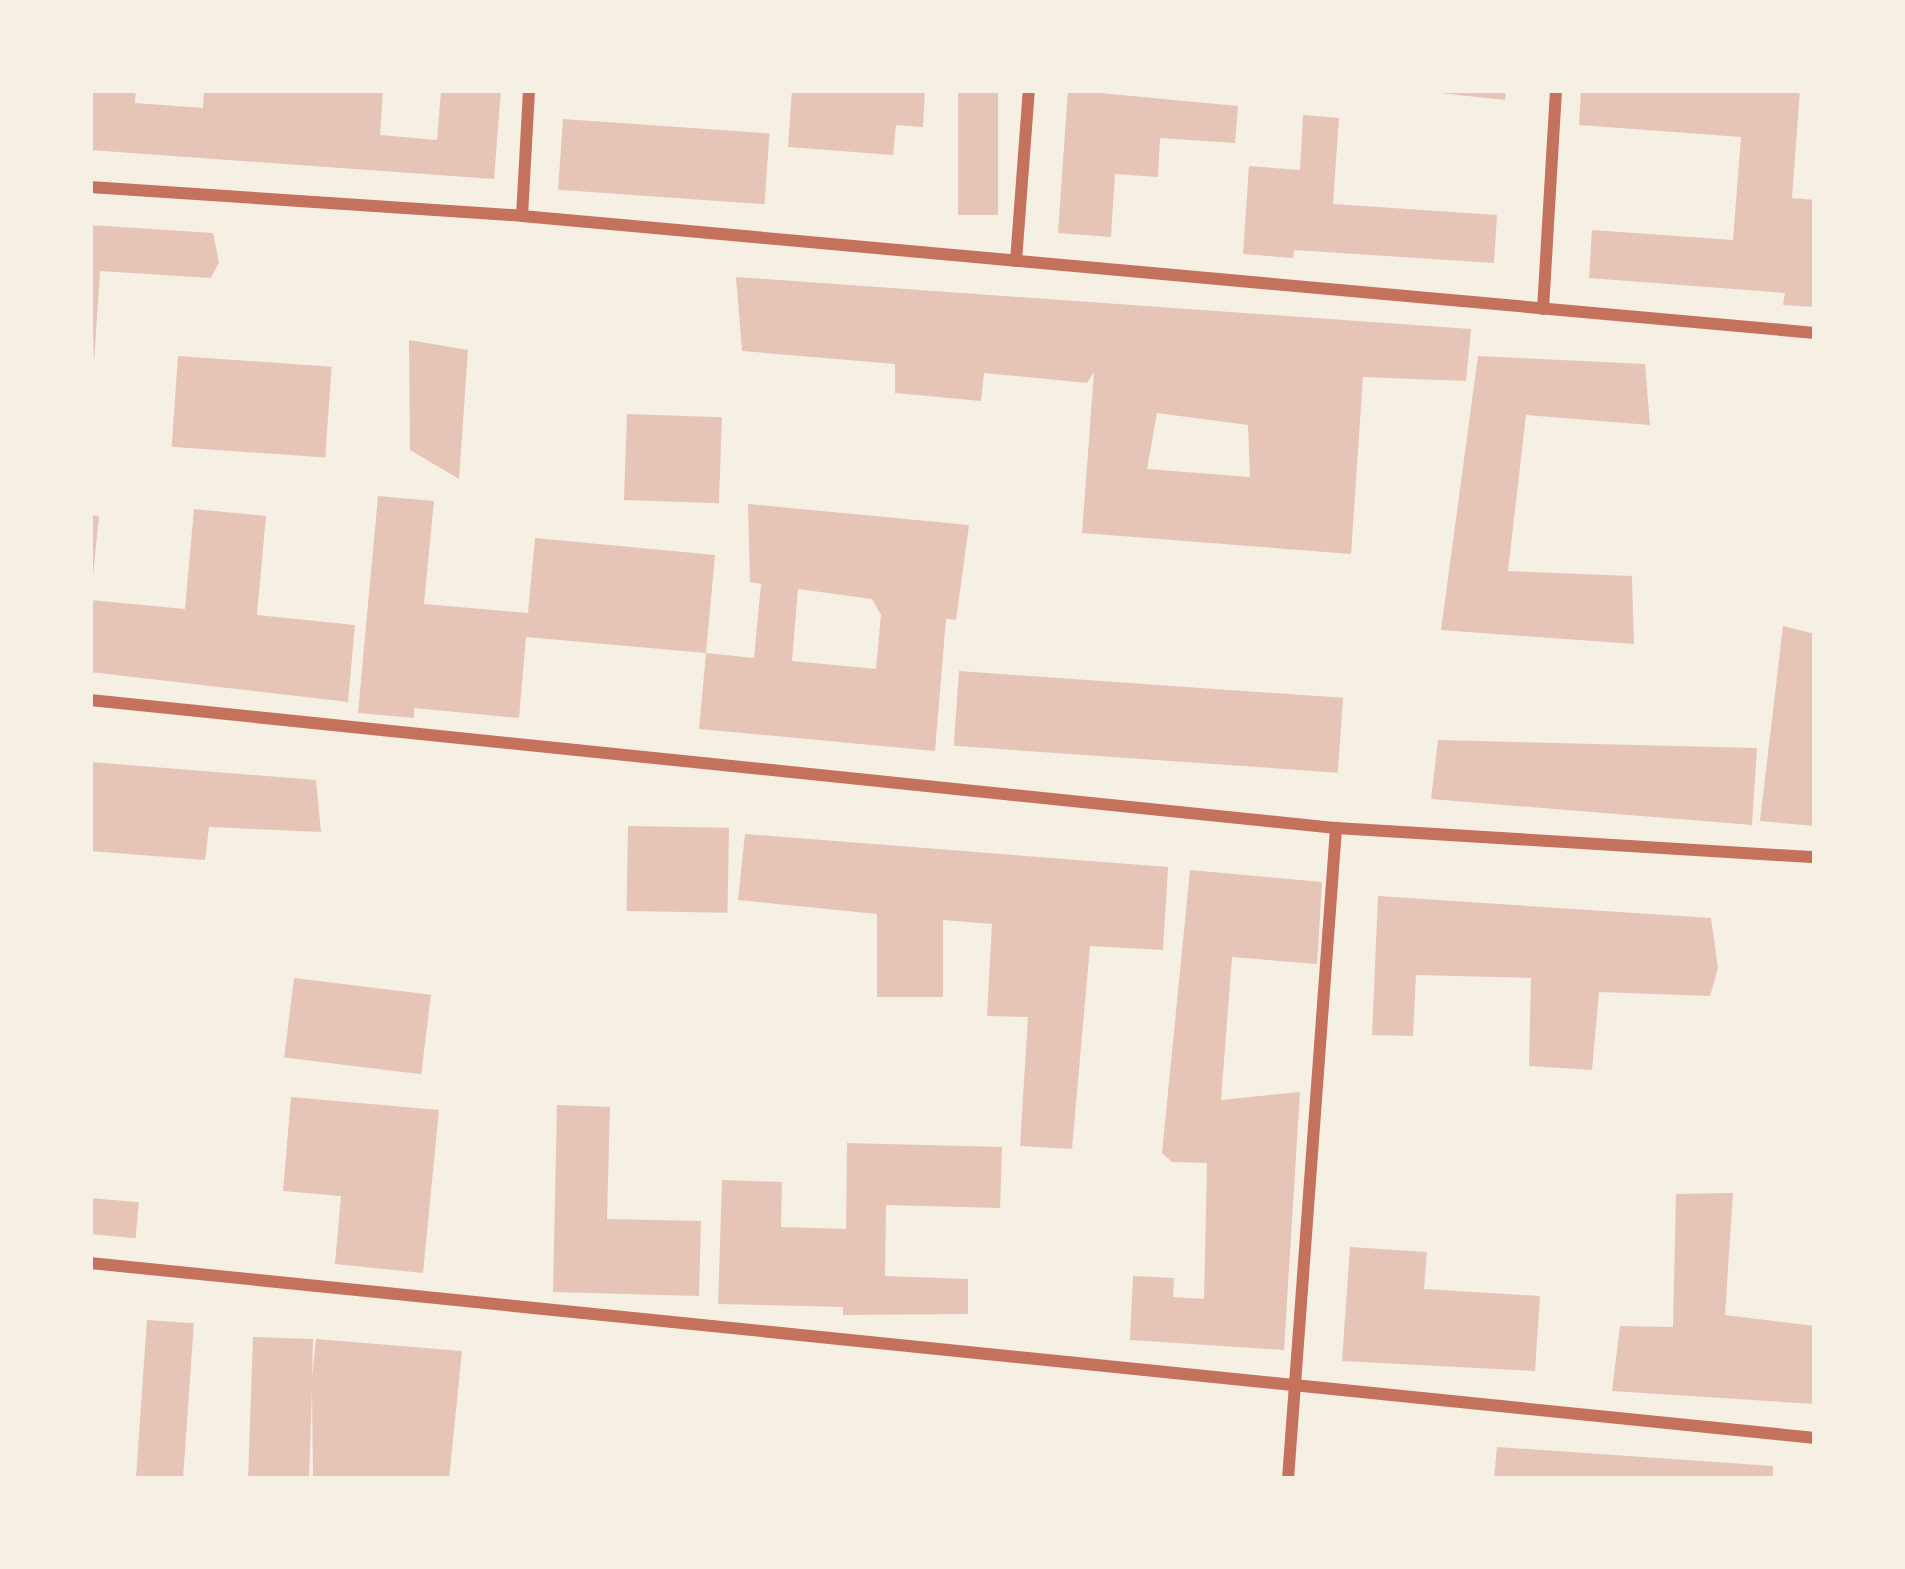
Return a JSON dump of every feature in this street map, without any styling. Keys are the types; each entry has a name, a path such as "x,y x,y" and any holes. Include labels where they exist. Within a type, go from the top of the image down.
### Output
{"street":[{"path":"522,216 529,90"},
{"path":"1016,261 1029,90"},
{"path":"1543,309 1556,90"},
{"path":"90,187 522,216 1815,333"},
{"path":"90,700 1336,828 1815,857"},
{"path":"1288,1479 1336,828"},
{"path":"90,1263 1298,1390 1815,1438"}],"building":[{"path":"90,90 136,90 135,103 203,108 204,90 383,90 380,135 437,140 441,90 501,90 494,179 90,150"},
{"path":"792,90 925,90 923,127 896,125 893,155 788,147"},
{"path":"958,90 998,90 998,215 958,215"},
{"path":"1068,90 1238,106 1235,143 1160,138 1158,177 1115,174 1111,237 1058,233"},
{"path":"1412,90 1506,90 1505,100"},
{"path":"1581,90 1800,90 1792,198 1815,200 1815,307 1783,305 1785,293 1589,278 1592,230 1733,240 1741,137 1579,125"},
{"path":"1303,115 1339,118 1333,204 1497,215 1494,263 1294,250 1293,258 1243,254 1249,166 1300,170"},
{"path":"563,119 769,133 765,204 558,190"},
{"path":"90,225 213,233 219,262 211,278 100,271 94,364"},
{"path":"736,277 1471,329 1466,381 1363,377 1351,554 1082,533 1094,372 1087,383 984,373 981,401 895,393 895,364 742,351","holes":["1157,413 1248,425 1250,477 1147,469"]},
{"path":"409,340 468,350 459,479 410,450"},
{"path":"178,356 332,367 325,458 172,447"},
{"path":"1478,356 1645,364 1650,425 1526,415 1508,571 1632,576 1634,644 1441,630"},
{"path":"627,414 722,417 719,503 624,500"},
{"path":"378,496 434,501 424,604 528,613 535,538 715,555 706,653 526,637 519,718 414,708 414,718 358,713"},
{"path":"748,504 969,525 956,620 946,619 935,751 699,729 706,653 754,658 761,584 750,582","holes":["798,589 872,599 881,615 876,669 792,661"]},
{"path":"194,509 266,516 257,615 355,625 348,702 90,672 90,600 185,609"},
{"path":"90,515 99,516 93,576 90,576"},
{"path":"1783,626 1815,634 1815,826 1760,821"},
{"path":"959,671 1343,698 1338,773 954,746"},
{"path":"1438,740 1757,748 1752,825 1431,799"},
{"path":"90,762 316,780 321,832 209,827 205,860 90,851"},
{"path":"628,826 729,828 728,913 627,911"},
{"path":"745,834 1168,867 1163,950 1090,946 1072,1149 1020,1146 1028,1017 987,1016 992,924 943,920 943,997 877,997 877,914 738,900"},
{"path":"1190,870 1322,882 1317,964 1232,957 1221,1100 1300,1092 1284,1350 1130,1340 1133,1276 1174,1278 1173,1297 1204,1299 1207,1163 1172,1162 1162,1153"},
{"path":"1378,896 1711,918 1718,968 1710,996 1599,992 1592,1070 1529,1066 1531,978 1416,975 1413,1036 1372,1035"},
{"path":"294,978 431,995 421,1074 284,1057"},
{"path":"291,1097 439,1110 423,1273 335,1264 341,1196 283,1191"},
{"path":"557,1105 610,1107 607,1219 701,1221 699,1296 553,1292"},
{"path":"847,1143 1002,1147 1000,1208 886,1205 885,1276 968,1279 968,1314 843,1315 843,1307 718,1304 722,1180 782,1182 781,1227 846,1229"},
{"path":"1733,1193 1725,1315 1815,1326 1815,1404 1612,1391 1620,1326 1673,1327 1676,1194"},
{"path":"90,1198 139,1202 136,1238 90,1234"},
{"path":"1350,1247 1427,1252 1424,1289 1540,1296 1535,1371 1342,1361"},
{"path":"147,1320 194,1323 183,1479 136,1479"},
{"path":"253,1337 313,1339 312,1378 316,1339 462,1351 449,1479 313,1479 312,1390 309,1479 248,1479"},
{"path":"1497,1447 1773,1466 1773,1479 1494,1479"}]}
